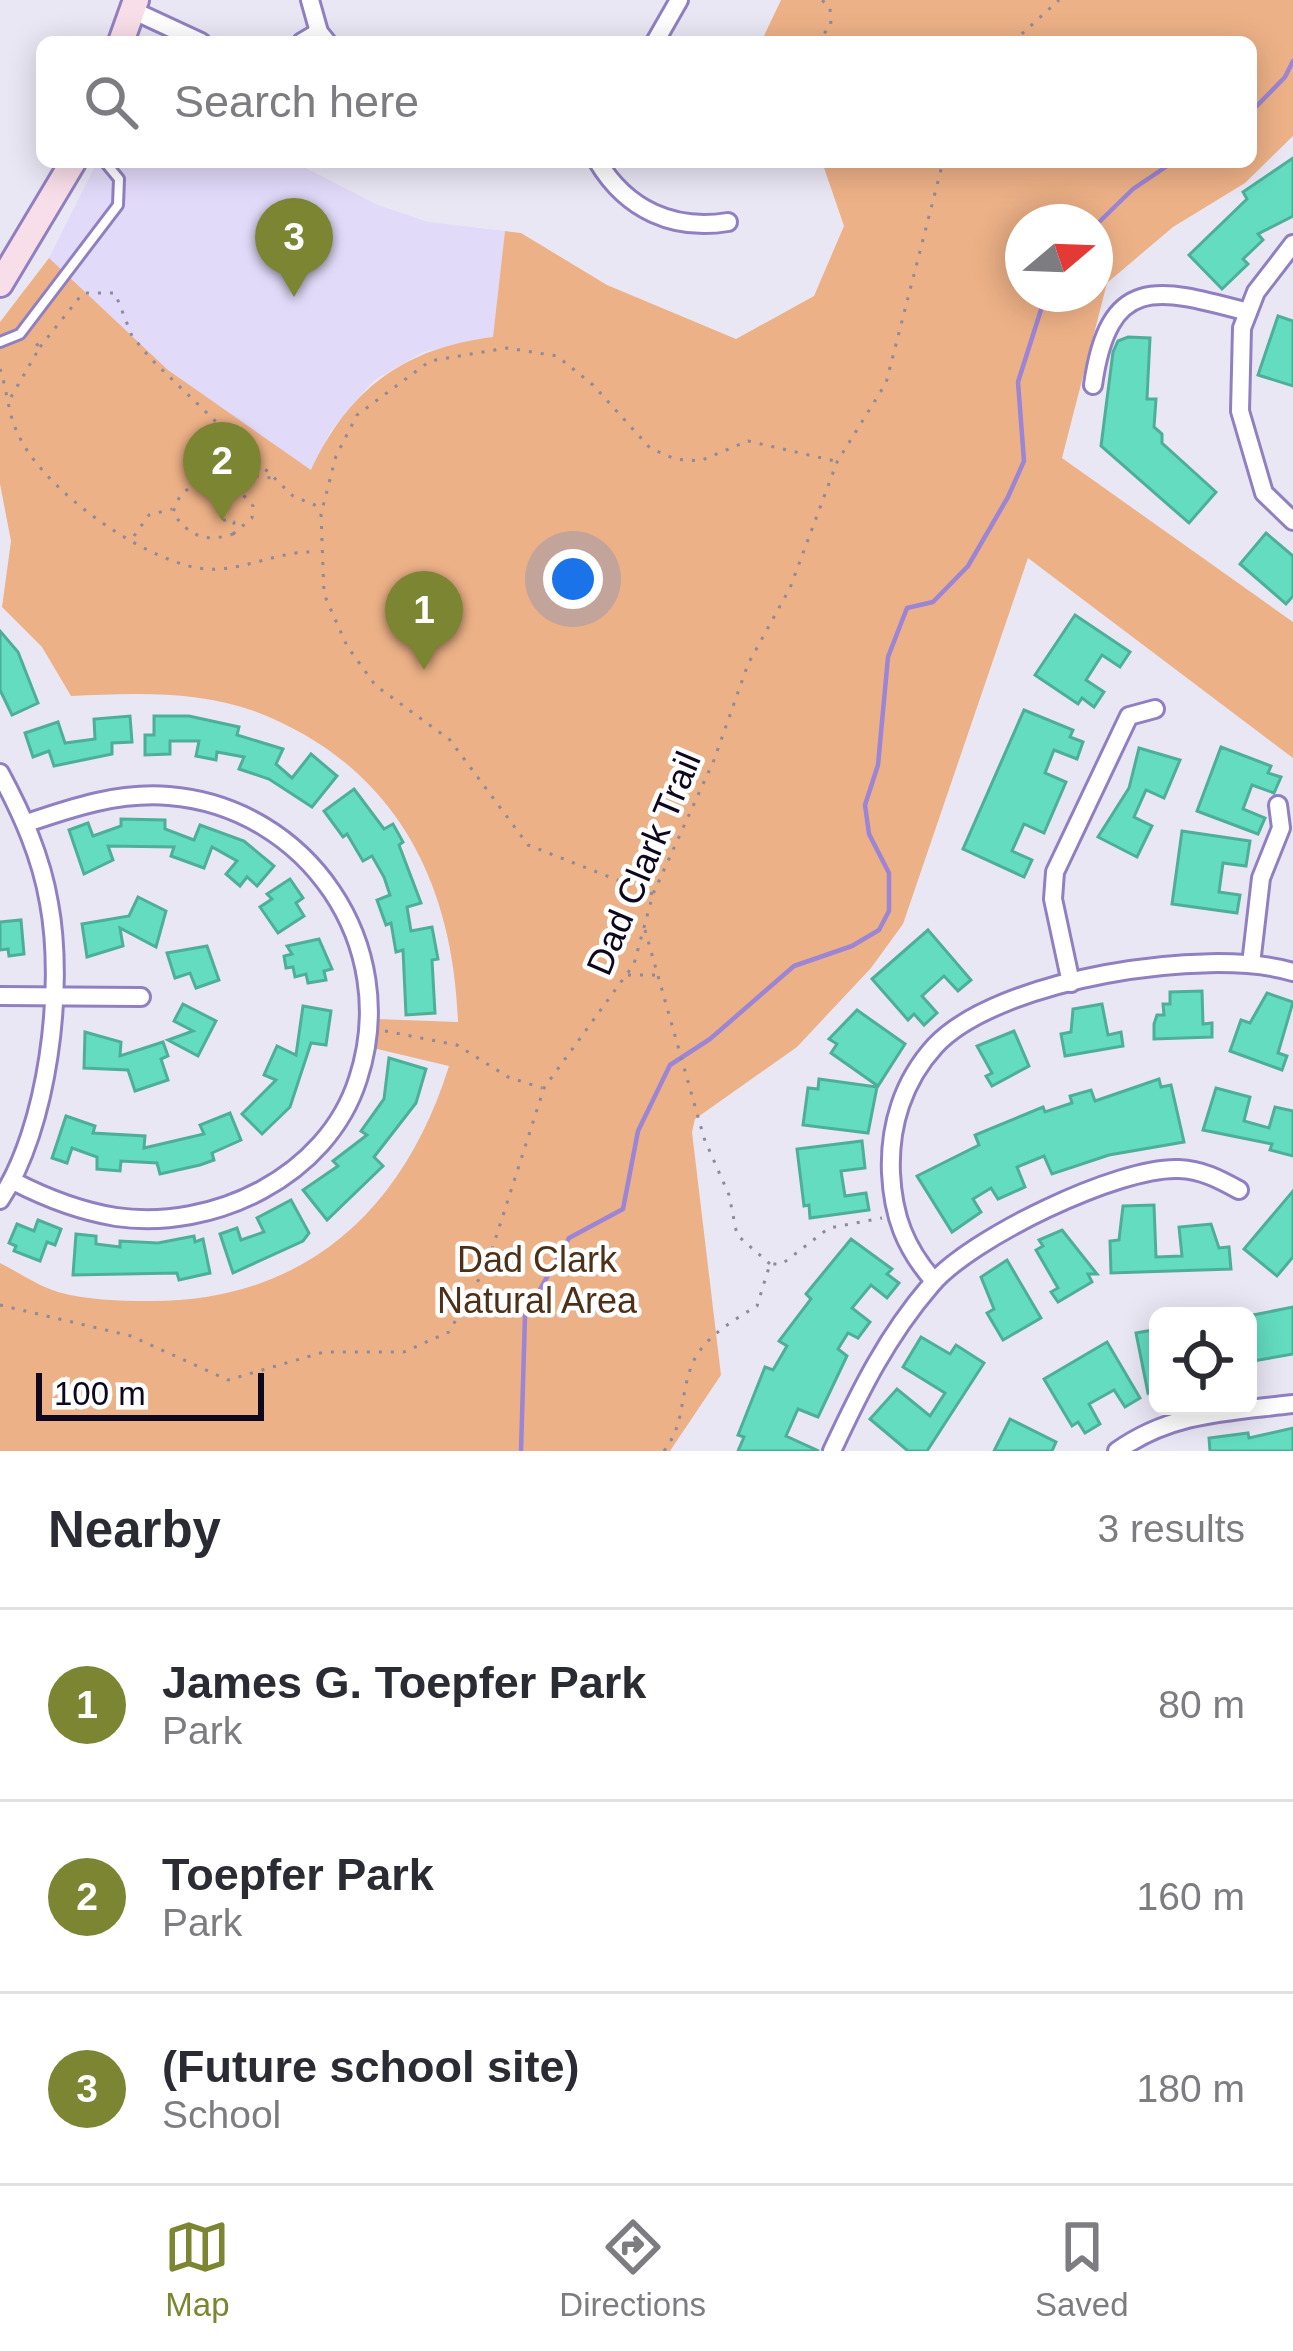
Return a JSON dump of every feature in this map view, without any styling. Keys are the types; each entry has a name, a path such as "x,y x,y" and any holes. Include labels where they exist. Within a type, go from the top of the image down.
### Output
{"street":[{"path":"310,0 316,36"},
{"path":"658,36 679,0"},
{"path":"123,36 135,5 190,36"},
{"path":"0,284 69,168"},
{"path":"604,168 643,209 692,228 728,222"},
{"path":"1293,244 1256,292 1241,328 1240,411 1264,493 1293,520"},
{"path":"1093,385 1108,321 1131,302 1157,293 1181,294 1248,312"},
{"path":"1071,983 1053,899 1055,872 1129,716 1155,710"},
{"path":"0,773 27,823 50,905 52,994 46,1081 13,1181 0,1201"},
{"path":"13,1181 85,1211 122,1218 215,1210 266,1190 305,1160 332,1128 358,1080 366,1029 365,966 352,923 325,876 295,845 248,816 204,801 125,796 27,823"},
{"path":"1251,964 1261,878 1281,828 1278,805"},
{"path":"934,1281 911,1255 893,1206 890,1147 906,1084 938,1043 994,1009 1071,983 1169,962 1251,964 1293,972"},
{"path":"0,996 141,997"},
{"path":"832,1451 877,1355 934,1281 1044,1209 1106,1184 1174,1168 1210,1174 1239,1190"},
{"path":"1117,1451 1150,1427 1213,1411 1293,1404"}],"lane":[{"path":"0,342 20,334 118,205 119,179 110,168"}],"path":[{"path":"822,0 830,8 831,26 822,36"},
{"path":"1020,36 1059,0"},
{"name":"Dad Clark Trail","path":"0,1305 131,1336 228,1379 324,1352 420,1349 449,1332 487,1265 544,1088 628,975 653,894 714,760 748,664 790,588 837,462 886,383 942,168"},
{"path":"10,402 40,346 83,293 115,293 132,336 150,358 293,496 322,508"},
{"path":"30,339 40,346"},
{"path":"653,894 528,845 450,740 374,685 347,646 324,594 318,552 322,508 336,456 357,415 430,361 492,349 557,356 593,385 650,448 675,459 700,461 748,441 837,462"},
{"path":"0,369 16,432 78,509 199,568 238,566 288,550 318,552"},
{"path":"236,470 236,495 211,495 211,470 236,470 281,480"},
{"path":"133,538 149,515 174,509 189,487 211,483"},
{"path":"174,509 186,532 204,538 233,534 252,518 247,494 236,488"},
{"path":"218,495 225,522 234,522 233,534"},
{"path":"644,928 668,998 707,1148 729,1195 736,1235 770,1264 782,1264 829,1228 882,1218"},
{"path":"628,975 661,975"},
{"path":"366,1029 440,1039 477,1055 508,1077 544,1088"},
{"path":"664,1451 680,1424 691,1366 721,1329 758,1306 770,1264"}],"shaded area":[{"path":"94,168 306,168 378,205 428,222 505,231 493,337 423,352 373,381 330,432 312,471 168,370 49,258"}],"green space":[{"name":"Dad Clark Natural Area","path":"781,0 1293,0 1293,136 1245,183 1173,227 1113,278 1113,204 1005,204 1005,312 1100,312 1062,458 1293,622 1293,758 1028,558 903,924 871,968 797,1047 695,1119 692,1132 721,1375 670,1451 0,1451 0,1263 58,1292 138,1301 205,1297 255,1285 301,1265 341,1238 405,1164 449,1066 373,1048 377,1019 458,1022 444,921 428,875 407,833 379,795 344,762 303,734 232,704 163,694 71,696 42,647 2,607 11,541 0,484 0,322 49,258 168,370 311,470 343,417 383,377 432,351 493,337 505,231 521,233 607,285 736,339 814,296 844,226 824,168 1257,168 1257,36 764,36"}],"building":[{"path":"1293,158 1293,216 1258,234 1263,240 1243,259 1248,264 1222,289 1189,255 1247,199 1243,192"},
{"path":"1278,316 1293,321 1293,386 1258,375"},
{"path":"1150,338 1147,399 1156,399 1154,427 1162,434 1162,443 1216,492 1189,523 1101,446 1113,352 1118,341"},
{"path":"1266,533 1293,556 1293,596 1286,604 1240,564"},
{"path":"1075,615 1130,652 1120,667 1102,655 1086,680 1104,692 1094,707 1082,698 1078,704 1035,675"},
{"path":"0,631 18,652 38,703 12,715 0,690"},
{"path":"1024,710 1073,730 1070,737 1083,742 1077,759 1054,750 1045,773 1066,782 1044,833 1024,824 1012,851 1032,860 1024,877 963,849"},
{"path":"130,716 132,742 112,743 112,754 54,766 49,751 33,757 25,733 58,722 65,743 95,739 94,719"},
{"path":"154,716 189,716 239,727 237,735 283,749 276,764 292,778 311,754 337,776 312,807 269,779 239,769 244,757 217,752 216,760 196,756 199,741 170,741 170,754 145,755 145,735 154,735"},
{"path":"1221,747 1271,766 1268,773 1281,777 1274,793 1252,785 1243,809 1265,818 1258,834 1197,811"},
{"path":"1139,748 1180,760 1164,798 1146,790 1134,817 1152,826 1137,857 1098,837 1129,788"},
{"path":"354,789 384,829 393,824 403,842 399,845 421,903 407,907 411,931 432,927 438,959 432,960 435,1013 406,1015 403,950 396,952 391,923 386,925 377,900 390,895 384,877 372,856 363,861 347,834 343,837 324,811"},
{"path":"121,819 165,820 165,829 194,840 200,825 244,841 274,866 257,886 247,877 240,886 226,874 237,861 212,847 204,868 171,856 174,847 108,846 113,860 84,874 69,830 88,823 93,836 121,826"},
{"path":"1182,831 1250,841 1246,866 1223,863 1219,892 1240,895 1237,913 1172,904"},
{"path":"290,879 303,898 296,903 304,916 278,933 260,907 272,899 267,894"},
{"path":"138,897 166,911 156,947 120,928 123,946 87,957 82,924 129,916"},
{"path":"21,920 24,954 9,956 8,949 0,950 0,922"},
{"path":"928,930 971,980 958,991 944,976 922,996 937,1013 924,1025 914,1014 908,1020 872,979"},
{"path":"319,939 332,969 324,971 326,980 308,983 306,974 295,977 293,967 286,968 284,956 292,954 287,946"},
{"path":"207,946 219,980 196,988 190,973 175,978 167,953"},
{"path":"1202,991 1203,1024 1212,1023 1212,1037 1154,1039 1157,1015 1164,1015 1163,1004 1170,1004 1170,992"},
{"path":"1267,993 1293,1002 1278,1053 1287,1056 1282,1070 1230,1051 1241,1020 1250,1023"},
{"path":"183,1004 216,1021 198,1056 168,1040 193,1031 174,1021"},
{"path":"1102,1004 1108,1035 1121,1032 1123,1046 1065,1056 1061,1034 1071,1032 1073,1009"},
{"path":"303,1006 331,1011 326,1045 311,1043 290,1107 262,1134 242,1114 276,1080 264,1075 277,1046 296,1055"},
{"path":"857,1010 905,1044 878,1086 831,1053 837,1044 829,1039"},
{"path":"1014,1031 1029,1066 992,1086 986,1076 992,1073 977,1046"},
{"path":"85,1032 121,1042 120,1056 163,1042 168,1056 161,1059 168,1080 135,1091 128,1070 84,1068"},
{"path":"389,1058 426,1069 416,1103 374,1157 383,1166 327,1220 303,1190 338,1166 333,1161 367,1135 361,1131 384,1099"},
{"path":"819,1079 877,1087 868,1133 803,1125 808,1088 818,1089"},
{"path":"1159,1079 1161,1087 1171,1085 1184,1142 1109,1155 1052,1174 1044,1156 1017,1167 1025,1187 998,1199 991,1188 973,1199 981,1212 952,1232 917,1176 979,1145 975,1135 1043,1107 1045,1112 1072,1103 1070,1096 1091,1090 1095,1101"},
{"path":"1216,1088 1250,1097 1244,1121 1269,1128 1275,1107 1293,1111 1293,1156 1270,1150 1272,1144 1203,1130"},
{"path":"230,1113 241,1140 212,1153 214,1160 200,1165 160,1174 157,1163 121,1161 120,1171 97,1169 97,1157 72,1148 67,1163 52,1158 66,1116 95,1126 93,1133 145,1136 144,1148 204,1134 200,1125"},
{"path":"862,1141 865,1168 841,1171 845,1196 866,1193 869,1210 810,1218 809,1205 804,1206 797,1149"},
{"path":"1293,1191 1293,1257 1277,1276 1244,1249"},
{"path":"291,1200 309,1233 303,1241 233,1273 220,1234 237,1228 241,1240 264,1232 257,1218"},
{"path":"1154,1205 1156,1257 1182,1256 1179,1227 1211,1224 1219,1248 1229,1247 1231,1269 1111,1273 1110,1241 1119,1240 1123,1206"},
{"path":"38,1220 61,1229 55,1245 47,1242 40,1261 14,1251 16,1246 9,1243 17,1224 34,1231"},
{"path":"1062,1230 1097,1274 1088,1274 1092,1282 1058,1302 1051,1292 1058,1288 1036,1250 1043,1246 1039,1240"},
{"path":"76,1234 96,1236 96,1244 120,1247 120,1241 158,1243 194,1236 195,1242 203,1239 210,1273 179,1280 177,1273 73,1275"},
{"path":"851,1239 892,1269 887,1274 899,1283 887,1298 871,1285 852,1308 870,1322 858,1338 848,1333 838,1349 847,1356 818,1417 798,1409 786,1436 819,1451 738,1451 744,1437 738,1435 765,1367 773,1370 787,1346 779,1341 811,1299 806,1294"},
{"path":"1007,1260 1041,1318 1003,1340 987,1313 994,1309 981,1277"},
{"path":"1293,1307 1293,1354 1257,1360 1257,1314"},
{"path":"1149,1331 1148,1393 1136,1333"},
{"path":"921,1337 950,1354 956,1345 984,1363 927,1451 908,1451 870,1419 897,1389 930,1416 945,1393 903,1367"},
{"path":"1107,1342 1140,1398 1125,1407 1114,1390 1089,1404 1100,1424 1085,1433 1078,1422 1072,1426 1044,1379"},
{"path":"1010,1419 1056,1442 1052,1451 994,1451"},
{"path":"1293,1428 1293,1451 1210,1451 1209,1438 1248,1433 1249,1438"}],"waterway":[{"path":"1257,106 1285,77 1293,61"},
{"path":"1113,208 1164,168"},
{"path":"521,1451 525,1316 569,1238 623,1209 638,1131 670,1065 710,1039 794,966 852,946 879,930 889,911 889,873 869,834 865,805 878,765 888,657 907,608 933,602 968,566 1024,461 1018,382 1040,312"}],"place":[{"name":"(Future school site)","path":"294,297"},
{"name":"Toepfer Park","path":"222,521"},
{"name":"James G. Toepfer Park","path":"424,670"}]}
